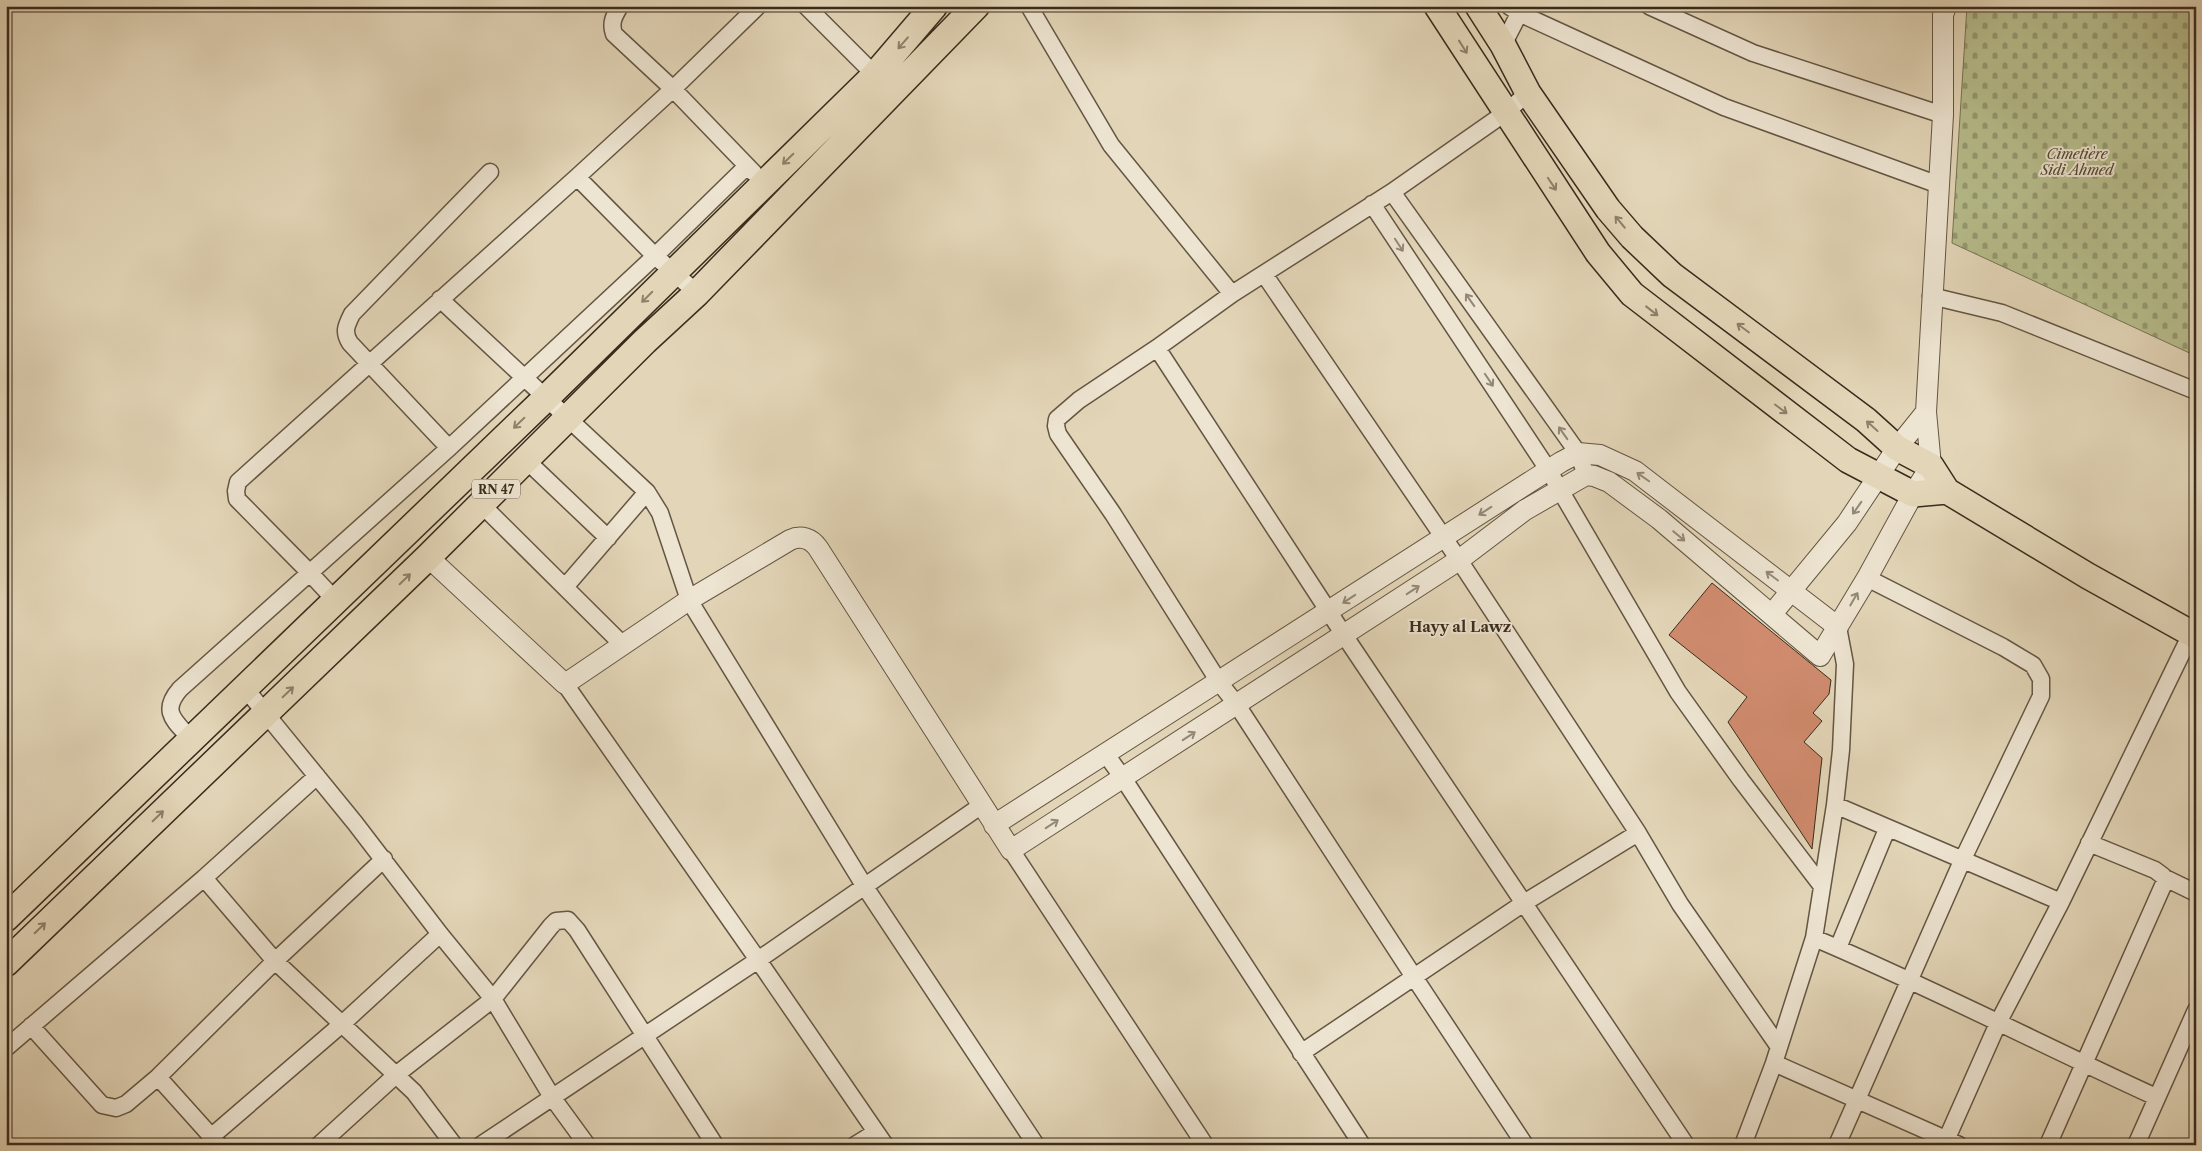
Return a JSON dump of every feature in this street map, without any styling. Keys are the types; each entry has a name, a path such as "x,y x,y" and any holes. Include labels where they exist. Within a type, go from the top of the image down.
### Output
{"highway":[{"name":"RN 47","path":"6,918 546,398 664,264 756,174 875,75 934,6"},
{"name":"RN 47","path":"6,963 428,557 697,293 976,6"}],"main road":[{"path":"1437,6 1598,253 1632,294 1848,460 1913,494 1947,491"},
{"path":"1478,6 1503,45 1528,93 1608,208 1632,237 1672,275 1866,420 1897,448 1931,466 1947,491 2088,576 2193,635"},
{"path":"1632,294 1656,260"}],"street":[{"path":"620,6 613,16 612,27 614,34 673,89 756,174"},
{"path":"335,600 237,499 238,482 369,362 578,177 673,89 758,6"},
{"path":"806,6 875,75"},
{"path":"1030,6 1111,144 1232,294"},
{"path":"1649,6 1753,53 1943,115"},
{"path":"1503,45 1518,9 1724,107 1939,185"},
{"path":"1820,656 1931,466 1926,412 1931,296 1943,115 1942,9"},
{"path":"1525,1145 1237,705 1219,682 1113,514 1058,434 1056,426 1057,419 1067,408 1157,348 1232,294 1392,192 1505,113 1528,93"},
{"path":"449,448 350,343 345,335 346,327 352,314 490,172"},
{"path":"578,177 664,264 697,293"},
{"path":"1392,192 1578,453 1586,475"},
{"path":"1372,204 1548,471 1678,692 1741,780 1821,886"},
{"path":"1420,277 1441,260"},
{"path":"191,739 171,717 172,698 309,572 449,448 524,377 664,264"},
{"path":"1264,274 1459,560 1638,833 1680,904 1779,1047"},
{"path":"1931,296 2002,313 2196,391"},
{"path":"440,299 647,492 660,513 689,600 865,887 1036,1145"},
{"path":"1157,348 1344,635 1686,1145"},
{"path":"1772,614 1847,523 1897,448 1926,412"},
{"path":"994,825 1548,471 1578,453 1600,455 1635,471 1838,627 1845,664 1840,750 1835,805 1814,938 1774,1063 1743,1145"},
{"path":"526,460 608,538"},
{"path":"1011,850 1459,560 1525,510 1586,475 1609,482 1659,519 1820,656 1845,664"},
{"path":"565,587 647,492"},
{"path":"1514,493 1525,510"},
{"path":"481,504 623,646"},
{"path":"565,684 689,600 790,540 802,537 814,542 994,825 1205,1145"},
{"path":"428,557 565,684 881,1138 855,1145"},
{"path":"1837,1145 1962,861 2041,696 2041,679 2033,665 2020,656 1866,578"},
{"path":"1774,1063 1950,1143 1999,1021 2061,902 2088,843 2193,635"},
{"path":"244,687 384,859 492,999 552,1097 588,1145"},
{"path":"1105,753 1362,1145"},
{"path":"6,1048 204,878 318,776"},
{"path":"481,1145 758,960 982,805"},
{"path":"1835,805 2061,902"},
{"path":"1838,948 1887,828"},
{"path":"1302,1054 1524,903 1638,833"},
{"path":"2088,843 2155,870 2165,878 2196,893"},
{"path":"31,1026 102,1105 116,1108 126,1104 158,1077 275,961 384,859"},
{"path":"204,878 275,961 414,1092 454,1145"},
{"path":"2048,1145 2165,878"},
{"path":"321,1144 397,1074 492,999 551,926 556,921 568,920 577,930 715,1145"},
{"path":"158,1077 215,1140 440,934"},
{"path":"1814,938 1999,1021 2083,1064 2156,1097"},
{"path":"2136,1145 2196,1010"}],"green space":[{"name":"Cimetière Sidi Ahmed","path":"1967,6 2196,6 2196,356 1952,243"}],"building":[{"path":"1712,583 1831,680 1829,694 1813,713 1822,721 1804,742 1822,758 1812,849 1728,722 1747,697 1669,635"}],"district":[{"name":"Hayy al Lawz","path":"1460,626"}]}
